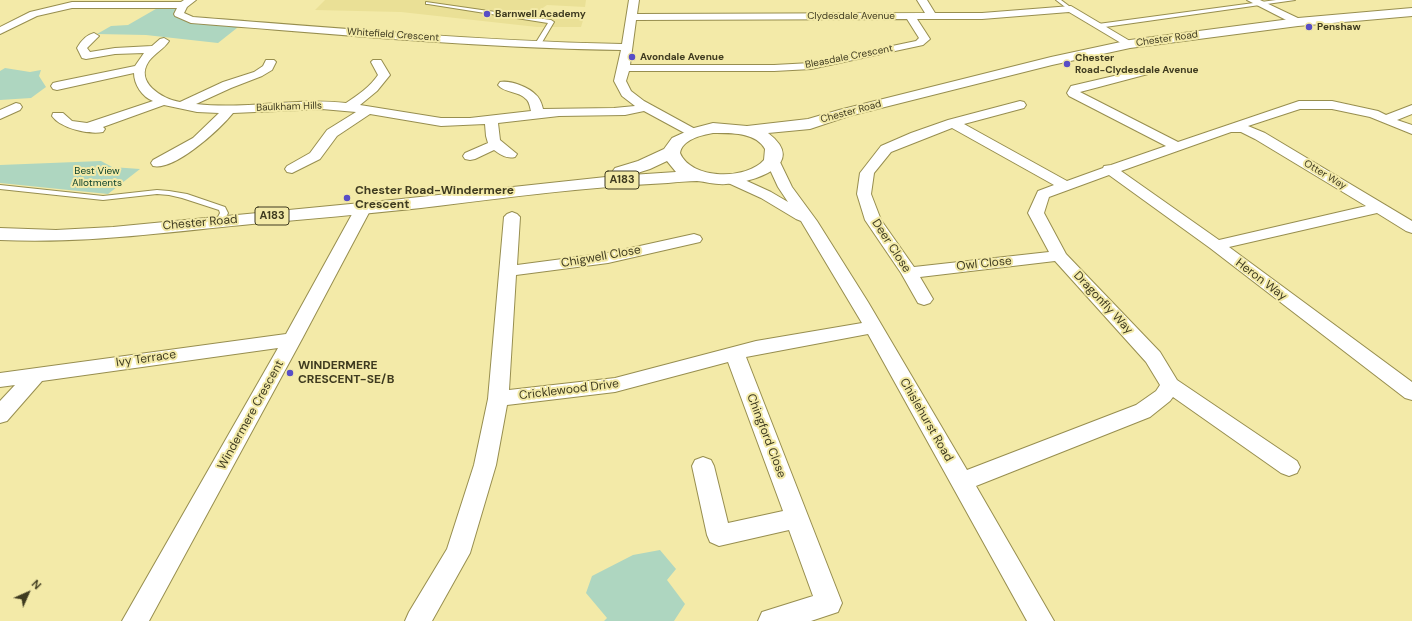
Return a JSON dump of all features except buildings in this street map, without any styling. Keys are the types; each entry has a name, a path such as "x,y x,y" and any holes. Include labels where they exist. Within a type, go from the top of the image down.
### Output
{"main road":[{"name":"Chester Road","path":"810,124 844,113 1051,61 1130,44 1298,22 1412,12"},
{"path":"748,131 810,124"},
{"path":"773,153 763,137 748,131 728,128 712,128 692,133 680,139 675,143 672,157 678,166 700,176 731,179 743,177 759,172 767,167 773,153 810,124"},
{"name":"Chester Road","path":"543,187 636,168 672,152"},
{"name":"Chester Road","path":"0,234 56,235 364,207 543,187 641,178 700,176"}],"street":[{"path":"634,0 624,68 620,81 626,93 646,107 692,133"},
{"path":"922,0 932,16"},
{"path":"1254,1 1298,22"},
{"path":"0,31 34,14 72,6 187,3"},
{"name":"Whitefield Crescent","path":"187,3 179,14 190,20 600,48 626,47"},
{"path":"1071,9 1130,44"},
{"name":"Clydesdale Avenue","path":"631,17 982,16 1071,9"},
{"name":"Bleasdale Crescent","path":"624,68 811,66 919,43 925,39 910,16"},
{"path":"57,86 140,68 140,64 160,45 86,56 82,48 85,43 94,36"},
{"path":"182,106 227,85 258,74 268,68 270,62"},
{"path":"349,107 374,89 381,81 384,75 377,62"},
{"name":"Baulkham Hills","path":"140,68 138,78 143,88 152,96 164,102 182,106 229,109 315,105 349,107 442,122 539,114 629,111 646,107"},
{"path":"1144,72 1074,89 1073,92 1176,146"},
{"path":"504,85 518,89 532,97 539,114"},
{"path":"86,128 164,102"},
{"name":"Deer Close","path":"924,299 909,273 873,220 864,194 867,173 886,149 916,136 953,123 1020,105"},
{"name":"Dragonfly Way","path":"1170,385 1153,357 1059,256 1036,213 1043,194 1109,169 1298,105 1332,105 1374,114 1412,130"},
{"path":"0,115 16,107"},
{"path":"158,163 181,152 206,135 229,109"},
{"path":"1386,120 1412,109"},
{"path":"292,169 315,156 332,133 368,110"},
{"path":"58,116 68,124 106,130"},
{"path":"491,119 494,145 510,154"},
{"path":"953,123 1064,185"},
{"name":"Otter Way","path":"1233,128 1244,129 1260,136 1412,228"},
{"path":"470,156 494,145"},
{"name":"Chislehurst Road","path":"773,153 785,187 809,221 873,327 1041,621"},
{"name":"Heron Way","path":"1109,169 1216,245 1412,393"},
{"path":"731,179 766,195 809,221"},
{"name":"Windermere Crescent","path":"135,621 293,339 364,207"},
{"path":"1216,245 1379,208"},
{"path":"418,621 458,553 485,465 498,399 512,217"},
{"name":"Chigwell Close","path":"508,271 608,258 695,239"},
{"name":"Owl Close","path":"909,273 1059,256"},
{"name":"Cricklewood Drive","path":"498,399 615,386 756,348 873,327"},
{"name":"Ivy Terrace","path":"0,380 293,339"},
{"name":"Chingford Close","path":"735,354 829,603 771,621"},
{"path":"0,415 36,375"},
{"path":"962,482 1143,411 1163,396 1170,385 1289,467"},
{"path":"703,466 719,535 797,518"}],"lane":[{"path":"1059,0 1071,9"},
{"path":"1098,26 1254,1 1293,0"},
{"path":"428,3 551,22 538,44"},
{"path":"0,187 109,198 157,192 169,193 184,196 222,209 224,213 220,221"}],"shaded area":[{"name":"Barnwell Academy","path":"325,0 586,0 585,7 547,5 537,12 561,16 584,17 581,27 537,27 401,12 315,10"}],"green space":[{"path":"183,5 183,17 242,24 218,43 146,35 97,34 111,26 128,25 161,6"},
{"path":"5,68 30,72 41,70 39,76 46,87 31,98 0,100 0,71"},
{"name":"Best View Allotments","path":"101,161 112,167 140,169 108,194 0,183 0,165"},
{"path":"660,550 676,569 667,580 685,604 674,621 604,621 607,618 586,593 592,576 633,555"}],"place":[{"name":"Barnwell Academy","path":"487,14"},
{"name":"Penshaw","path":"1309,27"},
{"name":"Avondale Avenue","path":"632,57"},
{"name":"Chester Road-Clydesdale Avenue","path":"1067,64"},
{"name":"Chester Road-Windermere Crescent","path":"347,198"},
{"name":"WINDERMERE CRESCENT-SE/B","path":"290,373"}]}
